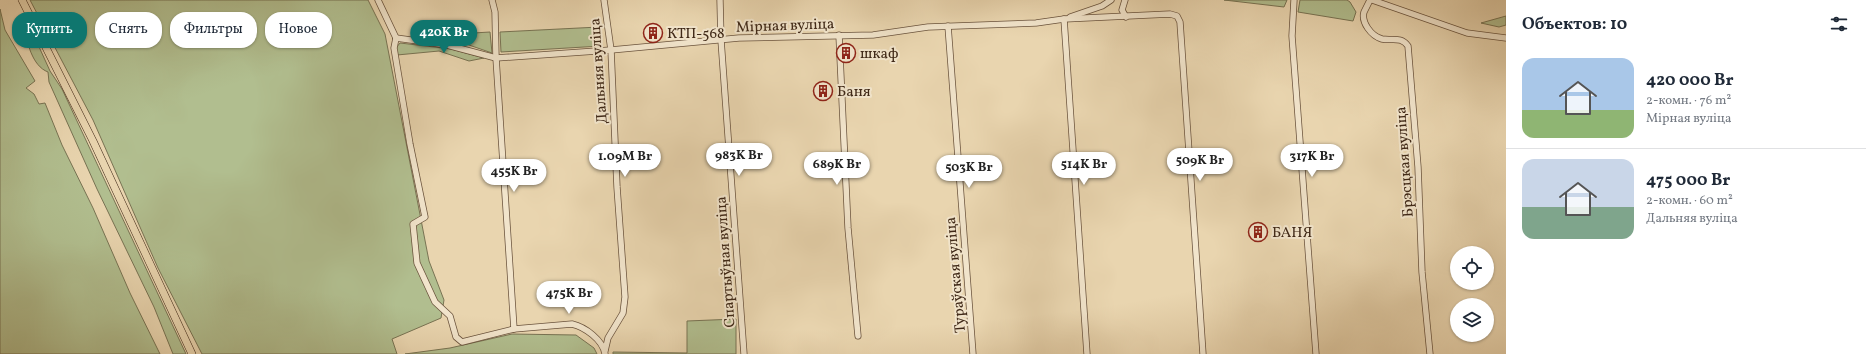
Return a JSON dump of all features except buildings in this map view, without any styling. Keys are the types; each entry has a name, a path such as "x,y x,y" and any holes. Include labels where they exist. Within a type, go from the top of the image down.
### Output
{"main road":[{"path":"22,0 93,140 192,354"}],"street":[{"path":"378,0 396,38 394,42 395,56 410,144 425,217 413,224 418,263 435,302 450,316 458,341 462,342 514,329 572,324 580,326 600,342 605,353"},
{"path":"492,0 495,12 496,58 514,329"},
{"name":"Дальняя вуліца","path":"604,0 611,50 617,187 625,297 623,313 608,338 605,353"},
{"name":"Спартыўная вуліца","path":"720,0 721,40 744,354"},
{"path":"1087,354 1064,19 1102,6 1111,0"},
{"path":"1126,0 1122,10 1126,17"},
{"path":"1294,0 1292,36 1316,354"},
{"path":"1371,0 1467,33 1506,38"},
{"name":"Брэсцкая вуліца","path":"1371,0 1364,12 1364,18 1370,31 1382,39 1400,39 1408,46 1418,167 1422,264 1430,354"},
{"name":"Мірная вуліца","path":"396,38 447,45 496,58 611,50 739,38 873,35 919,28 948,26 1036,23 1064,19 1170,14 1176,16 1180,22 1203,354"},
{"name":"Тураўская вуліца","path":"948,26 974,354"},
{"path":"839,35 848,228 858,336"}],"green space":[{"path":"30,0 368,0 385,34 429,261 444,300 441,318 392,339 397,354 202,354 158,268 93,120 55,48 87,48 87,12 36,12"},
{"path":"1224,0 1287,0 1284,7"},
{"path":"1300,0 1347,0 1356,12 1353,21 1298,12"},
{"path":"0,9 5,30 12,42 12,48 16,48 35,81 26,88 34,94 39,104 45,103 62,145 93,208 130,293 160,354 0,354"},
{"path":"1506,16 1506,25 1499,27 1481,23"},
{"path":"599,27 601,46 501,52 500,32"},
{"path":"490,32 492,53 440,35"},
{"path":"400,43 451,49 484,58 469,61 439,51 397,55 396,48"},
{"path":"29,48 40,48 50,71 62,89 186,354 173,354 154,307 97,189 49,82 48,72 38,65"},
{"path":"736,319 736,354 613,354 613,352 687,353 687,321"},
{"path":"512,334 576,335 594,348 597,354 405,354 450,348"}],"place":[{"name":"КТП-568","path":"653,33"},
{"name":"шкаф","path":"846,53"},
{"name":"Баня","path":"823,91"},
{"name":"БАНЯ","path":"1258,232"}]}
